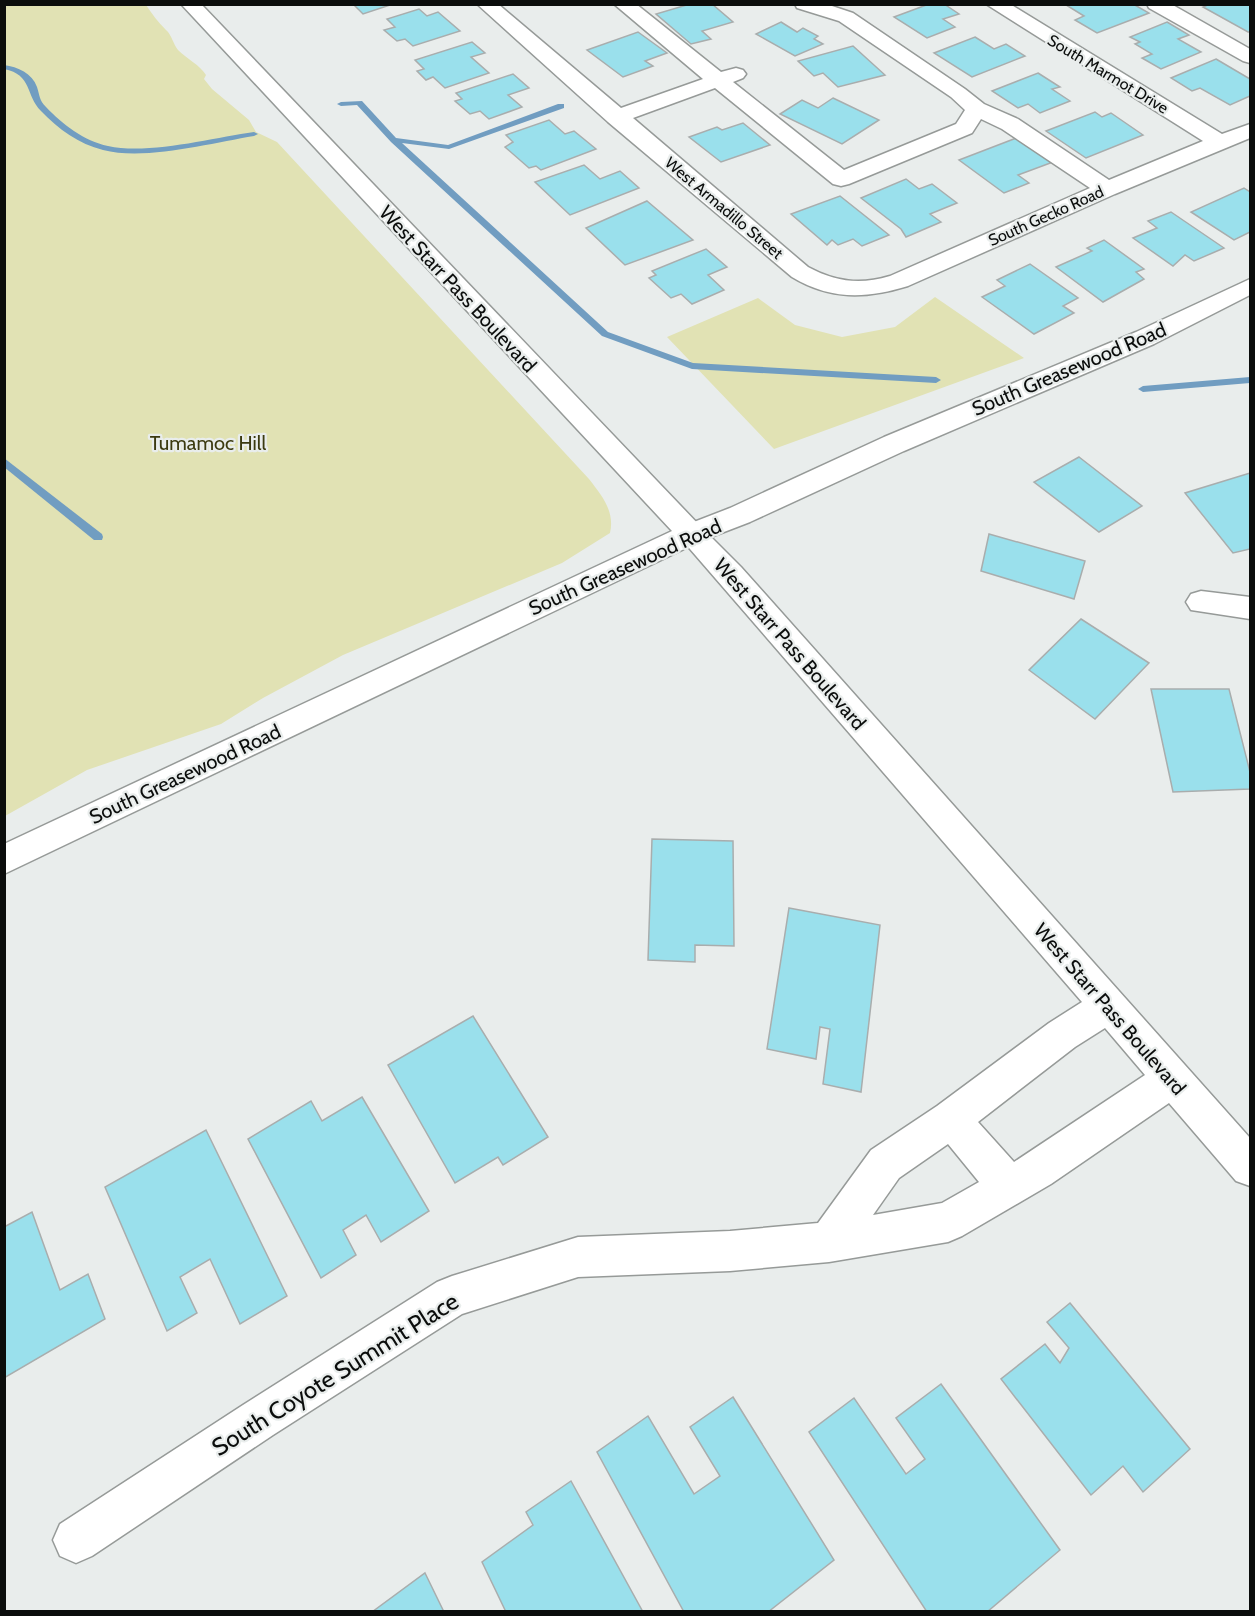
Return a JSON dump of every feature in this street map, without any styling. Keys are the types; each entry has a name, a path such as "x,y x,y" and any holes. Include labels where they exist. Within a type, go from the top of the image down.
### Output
{"street":[{"name":"West Starr Pass Boulevard","path":"189,4 731,575 1107,1006 1251,1167"},
{"name":"West Armadillo Street","path":"486,4 800,272 822,284 839,289"},
{"path":"623,4 841,179 964,128 976,109"},
{"path":"804,4 846,17 958,93 976,109 1010,124 1107,189"},
{"name":"South Marmot Drive","path":"995,4 1221,142"},
{"path":"1156,4 1251,57"},
{"path":"616,117 740,72"},
{"name":"South Gecko Road","path":"839,289 871,289 899,281 1107,189 1251,130"},
{"name":"South Greasewood Road","path":"4,860 691,534 740,515 894,444 1145,338 1251,286"},
{"path":"1201,602 1251,608"},
{"path":"829,1242 885,1164 951,1119 1062,1035 1107,1006"},
{"name":"South Coyote Summit Place","path":"76,1540 258,1420 452,1297 578,1257 730,1251 829,1242 948,1222 1037,1170 1172,1079"},
{"path":"951,1119 1009,1186"}],"green space":[{"name":"Tumamoc Hill","path":"5,4 146,5 170,34 178,50 203,71 206,75 204,79 212,89 249,120 256,132 277,142 589,479 606,504 611,525 610,533 562,563 343,655 263,698 221,724 87,770 5,816"},
{"path":"935,297 1024,358 774,449 667,337 758,298 795,325 842,337 895,327"}],"building":[{"path":"353,4 393,4 363,14"},
{"path":"690,4 712,4 733,22 702,31 711,39 691,44 656,14"},
{"path":"929,4 944,4 959,14 943,19 955,27 927,38 894,17"},
{"path":"1133,4 1149,13 1097,33 1075,20 1084,16 1066,5"},
{"path":"1210,4 1250,4 1250,32 1203,7"},
{"path":"419,9 427,16 438,12 460,31 413,46 405,39 397,41 384,30 395,27 387,19"},
{"path":"781,22 797,32 803,28 818,36 814,39 823,44 795,56 756,34"},
{"path":"1167,22 1189,35 1178,39 1201,52 1161,69 1142,58 1152,54 1135,44 1140,42 1130,37"},
{"path":"638,32 667,53 645,61 653,66 623,77 587,50"},
{"path":"975,37 994,49 1006,44 1025,56 972,77 934,53"},
{"path":"472,42 485,53 471,57 489,73 445,88 433,77 426,80 417,71 424,69 415,60"},
{"path":"853,46 885,75 838,87 823,73 814,76 798,61"},
{"path":"1216,59 1250,79 1250,96 1230,105 1200,88 1192,91 1171,78"},
{"path":"1038,73 1060,87 1052,89 1070,101 1040,113 1028,104 1018,108 992,91"},
{"path":"513,74 529,88 508,95 522,107 489,119 480,111 470,114 455,101 462,99 456,93"},
{"path":"833,98 879,120 842,144 780,114 802,100 818,108"},
{"path":"1095,112 1102,117 1111,113 1143,135 1086,158 1046,131"},
{"path":"549,120 565,134 574,131 596,149 541,170 536,166 529,168 505,147 513,142 506,135"},
{"path":"743,123 770,145 721,162 689,137 717,127 722,130"},
{"path":"1019,137 1053,162 1018,175 1029,183 1004,193 959,160"},
{"path":"584,165 600,179 620,171 639,188 570,215 535,182"},
{"path":"906,179 919,189 932,184 957,203 930,214 941,222 906,237 901,229 861,198"},
{"path":"1244,188 1250,192 1250,232 1234,240 1191,212"},
{"path":"840,196 889,235 862,246 853,239 838,245 832,240 827,245 791,214"},
{"path":"647,201 693,240 625,265 586,228"},
{"path":"1171,212 1224,248 1194,261 1185,255 1173,266 1133,238 1157,228 1148,221"},
{"path":"1104,240 1144,269 1136,272 1144,279 1103,302 1056,267 1092,251 1087,248"},
{"path":"706,249 727,267 708,275 724,290 692,304 681,294 671,298 649,278 656,275 652,271"},
{"path":"1030,264 1078,298 1063,306 1074,313 1034,334 982,297 1005,286 997,280"},
{"path":"1079,457 1142,506 1099,532 1034,482"},
{"path":"1250,473 1250,549 1233,553 1185,493"},
{"path":"989,534 1085,561 1074,599 981,571"},
{"path":"1081,619 1149,663 1095,719 1029,670"},
{"path":"1151,689 1229,689 1250,772 1250,789 1173,792"},
{"path":"652,839 733,841 734,946 695,945 695,962 648,960"},
{"path":"789,908 880,925 861,1092 823,1084 830,1029 820,1027 816,1059 767,1049"},
{"path":"473,1016 548,1137 503,1165 498,1157 455,1183 388,1065"},
{"path":"362,1097 429,1211 381,1242 366,1215 343,1230 356,1255 321,1278 248,1139 311,1101 322,1121"},
{"path":"206,1130 287,1296 240,1324 210,1259 180,1277 197,1313 167,1331 105,1187"},
{"path":"32,1212 60,1290 88,1274 105,1319 4,1378 4,1227"},
{"path":"1070,1303 1190,1449 1143,1492 1123,1466 1091,1495 1001,1379 1045,1344 1060,1363 1069,1348 1047,1322"},
{"path":"941,1384 1060,1550 987,1612 927,1612 809,1432 854,1398 906,1474 925,1459 896,1418"},
{"path":"733,1397 834,1560 768,1612 684,1612 597,1452 648,1416 694,1494 720,1476 690,1427"},
{"path":"571,1481 643,1612 506,1612 482,1562 533,1525 526,1512"},
{"path":"425,1573 444,1612 372,1612"}],"waterway":[{"path":"4,67 17,70 27,77 33,87 35,99 50,116 70,132 104,148 149,150 254,134"},
{"path":"341,104 359,103 394,140"},
{"path":"394,140 449,147 561,106"},
{"path":"394,140 605,334 692,366 936,380"},
{"path":"1143,389 1250,380"},
{"path":"4,461 98,537"}]}
